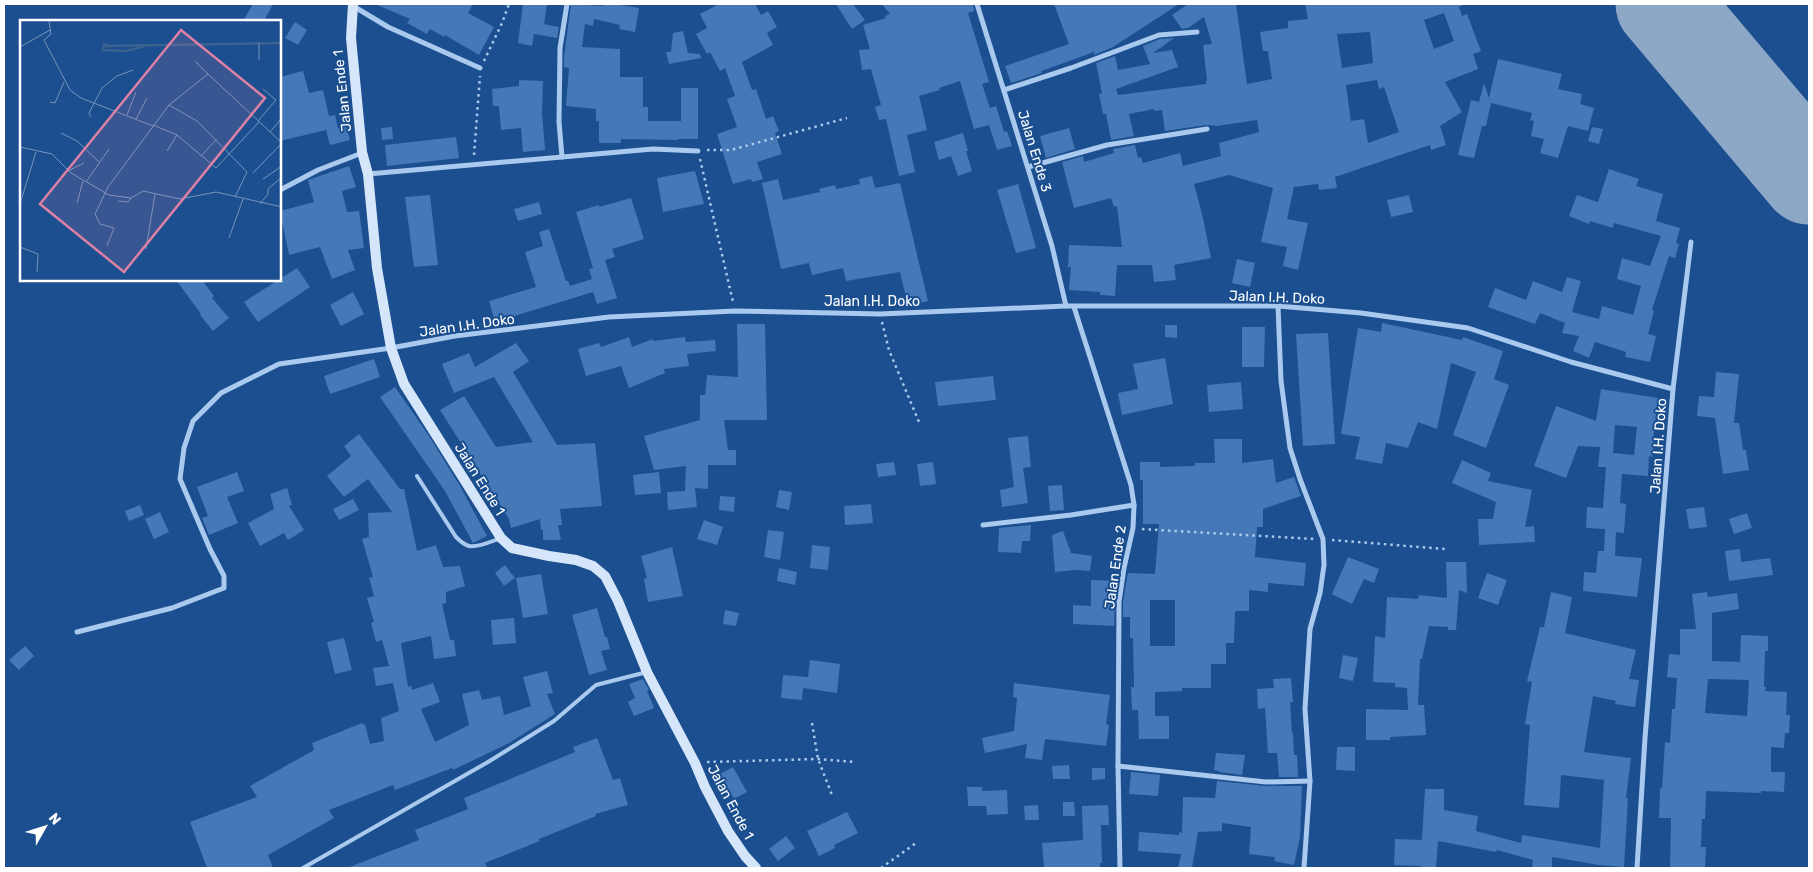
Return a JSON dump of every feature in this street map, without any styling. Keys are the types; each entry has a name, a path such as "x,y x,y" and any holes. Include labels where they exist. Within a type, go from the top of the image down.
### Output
{"street":[{"path":"562,157 559,122 560,48 567,4"},
{"name":"Jalan Ende 3","path":"977,4 1052,246 1066,306"},
{"path":"353,5 396,31 480,68"},
{"name":"Jalan Ende 1","path":"353,5 351,38 362,152 368,174 377,268 391,348 404,384 501,538 512,548 576,560 593,566 605,576 618,600 647,672 695,763 705,788 728,831 745,856 756,868"},
{"path":"1004,90 1159,36 1196,32"},
{"path":"1028,168 1107,145 1207,129"},
{"path":"368,174 653,149 698,151"},
{"path":"281,189 318,170 362,152"},
{"path":"1673,388 1691,242"},
{"name":"Jalan I.H. Doko","path":"77,632 172,608 224,588 224,576 205,539 180,479 184,448 193,421 221,393 279,364 391,348 455,336 610,317 735,311 880,314 1066,306 1278,306 1361,313 1468,328 1571,362 1673,388 1645,738 1637,868"},
{"path":"1278,306 1281,381 1290,448 1323,539 1324,566 1320,593 1310,629 1305,709 1310,781 1304,868"},
{"name":"Jalan Ende 2","path":"1074,307 1130,484 1134,505 1133,528 1124,568 1120,602 1118,766 1120,868"},
{"path":"983,525 1071,515 1134,505"},
{"path":"1118,766 1266,782 1310,781"}],"lane":[{"path":"417,476 456,537 463,543 469,546 481,545 501,538"},
{"path":"303,868 497,757 554,721 596,685 647,672"}],"path":[{"path":"473,164 480,68 509,4"},
{"path":"735,311 698,151 731,150 847,118"},
{"path":"880,314 889,350 919,422"},
{"path":"1133,528 1445,548"},
{"path":"812,723 818,759 832,796"},
{"path":"695,763 720,760 818,759 855,762"},
{"path":"881,868 916,843"}],"building":[{"path":"253,4 273,4 265,20 244,20"},
{"path":"375,4 473,4 468,13 494,27 479,55 445,35 444,37 430,29 427,34 407,23 410,19"},
{"path":"523,4 547,4 544,24 559,27 557,38 534,34 532,46 518,43"},
{"path":"571,4 603,6 604,4 614,4 639,8 635,32 619,29 620,25 594,19 593,26 585,24 582,47 620,49 620,77 643,77 643,107 648,107 648,121 681,121 681,88 698,88 698,139 621,139 621,143 599,143 599,121 596,121 596,109 566,106 569,68 564,67 564,57"},
{"path":"719,4 755,4 761,15 768,11 777,27 767,33 773,45 742,62 752,90 756,89 766,119 773,116 779,131 775,133 782,154 757,162 763,179 752,182 751,179 733,184 717,134 737,127 727,99 735,96 725,68 720,71 710,52 707,54 696,34 707,28 700,14"},
{"path":"836,4 853,4 865,20 852,29"},
{"path":"882,4 973,4 974,11 968,13 989,82 982,84 990,108 996,106 1004,132 1007,131 1012,146 997,150 989,125 974,129 960,81 939,88 940,90 919,96 927,130 907,135 915,172 899,176 886,119 879,120 875,107 881,105 871,69 862,70 859,50 870,49 863,25 886,18 885,16 890,14"},
{"path":"1054,4 1179,4 1113,47 1094,55 1094,52 1011,83 1005,66 1069,44"},
{"path":"1188,4 1236,4 1247,84 1272,79 1268,51 1263,51 1260,32 1288,28 1288,21 1308,19 1305,4 1465,4 1459,7 1462,16 1467,14 1481,51 1473,54 1478,69 1445,82 1462,112 1440,126 1446,145 1431,150 1430,145 1335,177 1337,188 1319,190 1318,184 1294,187 1287,219 1308,223 1298,270 1283,266 1287,247 1261,242 1273,188 1229,175 1194,184 1211,258 1174,265 1176,280 1154,282 1152,265 1117,265 1115,296 1100,295 1100,292 1069,290 1071,267 1068,267 1069,245 1122,247 1117,206 1114,207 1111,198 1074,208 1062,162 1083,156 1084,162 1114,153 1113,149 1135,145 1138,158 1141,157 1143,163 1180,153 1183,166 1221,156 1219,143 1259,132 1257,120 1165,131 1162,110 1154,111 1154,109 1129,114 1134,136 1111,140 1106,114 1103,114 1099,94 1102,93 1096,63 1115,56 1118,70 1150,64 1143,46 1160,39 1174,38 1153,53 1172,50 1178,67 1116,89 1118,95 1206,84 1203,45 1212,44 1204,17 1188,28 1182,29 1172,15","holes":["1444,13 1454,41 1434,49 1424,20","1370,32 1373,63 1342,68 1337,34","1377,80 1379,89 1384,87 1399,132 1368,143 1364,119 1351,121 1346,85"]},
{"path":"295,22 307,30 298,45 285,38"},
{"path":"683,31 688,53 700,54 701,58 669,64 666,52 671,52 673,33"},
{"path":"1498,59 1562,74 1558,89 1582,94 1580,104 1594,108 1588,131 1568,126 1558,158 1540,153 1544,139 1531,136 1534,121 1530,120 1532,113 1491,103 1486,126 1482,126 1474,158 1458,155 1471,100 1479,102 1484,83 1489,98"},
{"path":"303,71 309,93 323,90 329,116 335,115 338,128 346,126 350,140 330,145 326,130 281,141 281,77"},
{"path":"519,80 543,81 542,112 545,150 523,152 521,128 501,130 499,106 493,106 492,89 519,86"},
{"path":"392,127 393,139 382,140 381,128"},
{"path":"1592,127 1603,129 1599,144 1588,141"},
{"path":"1069,128 1075,149 1046,158 1040,136"},
{"path":"963,133 972,171 958,176 951,156 939,160 934,142"},
{"path":"456,137 459,158 387,166 385,145"},
{"path":"349,166 356,187 342,191 347,212 359,211 364,248 348,250 355,270 332,279 320,247 289,255 281,211 314,202 308,180"},
{"path":"1609,169 1639,179 1636,186 1663,194 1656,221 1680,228 1676,243 1679,244 1675,258 1669,256 1652,310 1654,311 1648,334 1656,336 1650,362 1625,357 1626,352 1595,342 1589,358 1573,351 1579,336 1562,333 1565,323 1540,313 1535,324 1488,307 1495,288 1526,300 1533,281 1562,292 1567,277 1581,281 1572,312 1599,319 1602,306 1633,315 1641,286 1617,279 1622,258 1650,266 1661,236 1614,223 1613,228 1590,221 1589,224 1569,216 1577,195 1598,202"},
{"path":"695,171 704,204 663,212 657,178"},
{"path":"872,176 875,188 900,183 928,301 908,306 900,272 846,281 843,268 812,275 809,263 781,269 762,183 778,179 783,200 820,192 819,189 835,185 836,189 860,184 859,179"},
{"path":"1018,184 1036,248 1016,253 997,190"},
{"path":"430,195 438,265 414,267 405,197"},
{"path":"1409,195 1413,212 1391,217 1387,200"},
{"path":"631,198 644,239 612,249 615,257 605,260 617,298 597,304 593,292 495,322 489,301 536,287 525,252 543,246 539,232 549,229 566,281 568,281 570,286 592,279 589,269 593,268 576,212"},
{"path":"539,202 542,214 518,221 514,209"},
{"path":"1237,259 1255,263 1250,287 1232,283"},
{"path":"297,268 310,287 258,322 244,302 277,281 281,281 281,278"},
{"path":"177,281 203,281 214,296 212,298 229,318 213,331"},
{"path":"353,292 364,314 341,326 330,305"},
{"path":"1382,323 1462,340 1463,337 1503,351 1494,379 1509,385 1486,448 1453,435 1476,372 1451,363 1437,429 1418,422 1408,448 1386,443 1382,464 1355,459 1360,437 1341,434 1358,328 1381,332"},
{"path":"737,324 765,324 767,420 724,420 728,450 736,450 736,465 708,465 708,489 695,488 697,507 668,510 667,492 685,491 686,466 654,470 644,436 700,420 700,395 705,395 707,375 738,377"},
{"path":"1165,325 1177,325 1177,338 1165,337"},
{"path":"1242,327 1265,327 1264,367 1242,367"},
{"path":"1328,333 1335,444 1303,446 1296,334"},
{"path":"629,337 632,347 653,339 653,341 685,337 686,342 715,340 716,351 687,354 689,366 664,369 665,373 629,388 621,366 586,376 578,349 599,343 601,347"},
{"path":"516,343 529,361 513,372 557,445 595,443 602,506 560,509 562,525 558,525 561,540 543,540 540,519 511,528 509,519 440,410 464,396 496,447 533,442 494,377 454,393 442,364 469,353 475,367"},
{"path":"1165,358 1173,404 1122,415 1118,393 1138,389 1133,364"},
{"path":"374,359 380,377 330,394 324,376"},
{"path":"1716,372 1739,374 1734,423 1739,423 1743,450 1746,450 1749,470 1723,474 1715,418 1697,416 1699,396 1714,397"},
{"path":"993,376 996,400 938,406 935,382"},
{"path":"1241,382 1243,409 1209,412 1207,385"},
{"path":"395,387 429,436 460,486 487,536 473,543 445,491 380,397"},
{"path":"1601,389 1658,398 1652,457 1649,456 1648,476 1622,474 1620,503 1626,504 1624,533 1616,532 1615,556 1642,558 1637,597 1583,591 1584,572 1596,573 1598,551 1604,551 1605,529 1586,528 1587,507 1603,508 1606,467 1598,467 1600,447 1578,446 1566,478 1534,466 1556,406 1596,421","holes":["1615,425 1637,427 1634,455 1613,453"]},
{"path":"359,434 400,489 404,489 417,551 436,545 443,567 460,566 465,586 446,592 446,603 442,604 450,640 454,640 456,656 434,659 431,636 401,643 408,687 411,686 412,690 433,683 440,702 421,709 435,742 469,725 462,694 479,690 482,700 500,696 504,715 531,706 523,677 547,671 553,693 547,694 555,714 509,743 453,770 452,768 395,790 393,785 329,810 334,818 268,855 273,868 207,868 190,822 257,797 250,786 314,750 312,743 362,723 363,725 365,724 370,744 384,741 381,718 399,711 393,683 376,686 373,668 389,666 382,640 376,642 371,623 374,622 367,598 374,596 369,578 373,577 362,539 369,537 368,513 392,512 368,479 344,497 327,476 351,456 344,446"},
{"path":"1028,436 1031,467 1023,468 1028,503 1002,507 1000,490 1014,487 1008,438"},
{"path":"1214,439 1242,439 1242,463 1273,459 1276,483 1294,477 1301,496 1263,509 1263,527 1257,527 1255,557 1306,563 1304,586 1268,583 1268,592 1249,590 1249,611 1235,611 1234,643 1226,643 1226,664 1211,664 1211,688 1182,688 1182,691 1155,692 1155,716 1169,716 1169,739 1139,739 1138,710 1132,710 1131,687 1134,687 1133,638 1130,638 1130,617 1123,617 1123,602 1128,573 1155,574 1159,524 1143,524 1143,480 1140,480 1140,462 1160,462 1160,467 1195,466 1195,463 1215,463","holes":["1150,600 1175,600 1175,646 1150,646"]},
{"path":"1462,460 1491,473 1488,481 1532,490 1525,527 1534,526 1535,542 1479,545 1478,519 1493,519 1496,502 1452,483"},
{"path":"894,462 896,475 878,477 876,464"},
{"path":"933,462 936,484 920,486 917,464"},
{"path":"237,472 244,491 227,497 238,523 209,535 202,518 208,516 197,487"},
{"path":"659,472 661,493 635,495 633,475"},
{"path":"1062,485 1064,510 1050,511 1048,486"},
{"path":"287,488 292,505 289,506 304,530 288,540 284,533 260,546 248,523 274,509 270,494"},
{"path":"779,490 792,492 789,510 776,507"},
{"path":"720,496 735,497 734,512 719,510"},
{"path":"353,499 359,510 339,520 333,509"},
{"path":"871,504 873,523 845,525 844,506"},
{"path":"140,505 144,515 129,521 125,511"},
{"path":"1704,507 1707,527 1689,529 1686,509"},
{"path":"160,512 169,532 154,539 145,519"},
{"path":"1747,513 1752,528 1734,534 1729,519"},
{"path":"704,520 723,527 717,545 697,539"},
{"path":"1031,525 1030,541 1022,541 1021,553 998,552 999,528"},
{"path":"768,530 784,532 780,560 764,557"},
{"path":"1063,531 1071,553 1092,556 1090,571 1055,572 1052,535"},
{"path":"812,545 830,547 828,570 810,568"},
{"path":"672,547 683,596 648,602 644,579 647,578 641,556"},
{"path":"1740,549 1741,562 1770,558 1773,575 1729,581 1725,551"},
{"path":"1348,557 1379,569 1374,583 1364,579 1352,604 1332,594"},
{"path":"1446,562 1466,562 1467,593 1459,590 1456,630 1448,630 1448,627 1429,626 1422,659 1420,659 1418,705 1424,705 1426,735 1390,737 1390,740 1366,740 1366,709 1408,710 1407,688 1395,687 1395,683 1373,682 1375,636 1385,638 1387,597 1418,599 1419,595 1447,598"},
{"path":"505,565 515,578 504,586 495,573"},
{"path":"779,568 797,572 795,585 777,581"},
{"path":"1487,573 1507,580 1498,605 1478,598"},
{"path":"541,574 548,614 523,618 516,578"},
{"path":"1091,580 1118,581 1114,626 1073,624 1073,605 1091,606"},
{"path":"1551,592 1572,597 1565,633 1636,650 1629,679 1639,680 1635,707 1615,704 1616,701 1593,696 1584,752 1631,758 1626,798 1628,798 1624,867 1552,857 1552,868 1532,868 1533,860 1497,850 1496,852 1438,841 1436,868 1394,865 1395,839 1422,840 1425,789 1444,789 1444,810 1478,816 1476,831 1521,843 1522,835 1600,848 1604,780 1561,775 1559,808 1524,805 1530,725 1525,724 1532,682 1527,681 1540,627 1544,627"},
{"path":"1707,592 1708,597 1737,593 1739,609 1712,613 1712,661 1740,662 1741,635 1768,636 1768,651 1765,651 1764,687 1766,687 1765,691 1787,692 1786,715 1790,715 1789,733 1785,733 1784,748 1771,747 1771,772 1785,772 1784,792 1706,791 1701,847 1706,847 1705,868 1670,868 1671,818 1659,818 1665,742 1670,743 1672,709 1675,709 1677,678 1667,677 1669,654 1680,655 1680,629 1696,629 1692,594","holes":["1708,679 1749,680 1747,716 1705,713"]},
{"path":"597,608 610,649 601,651 607,670 589,675 572,615"},
{"path":"725,610 739,613 736,626 723,624"},
{"path":"514,618 516,643 493,645 491,620"},
{"path":"344,638 352,670 335,674 327,642"},
{"path":"25,646 34,656 19,670 9,660"},
{"path":"1343,655 1358,658 1353,681 1339,678"},
{"path":"810,660 840,664 837,693 803,688 802,700 781,698 783,675 808,677"},
{"path":"1291,678 1293,702 1290,702 1292,733 1294,755 1297,755 1298,777 1279,777 1277,753 1268,753 1265,708 1258,709 1257,689 1274,688 1273,679"},
{"path":"643,679 649,690 647,691 654,708 634,716 628,702 635,698 629,684"},
{"path":"1014,683 1110,695 1106,724 1109,725 1106,746 1045,739 1042,760 1025,758 1027,744 985,753 982,738 1014,731 1017,698 1013,697"},
{"path":"597,738 613,780 620,778 628,805 595,814 596,816 539,839 540,841 485,863 487,868 347,868 419,840 415,830 468,809 464,798 575,752 573,747"},
{"path":"1337,747 1355,747 1355,771 1336,770"},
{"path":"1216,753 1245,755 1242,775 1214,770"},
{"path":"1069,765 1070,779 1053,779 1052,766"},
{"path":"733,767 747,792 734,799 720,774"},
{"path":"1092,768 1105,768 1105,779 1092,780"},
{"path":"1131,772 1160,775 1158,796 1129,794"},
{"path":"1217,781 1266,786 1302,786 1300,837 1294,865 1274,861 1275,857 1249,854 1251,827 1222,823 1222,831 1198,832 1192,868 1178,868 1181,854 1138,851 1139,832 1179,835 1179,832 1182,833 1183,797 1215,798"},
{"path":"967,787 982,787 982,791 1007,790 1008,814 987,815 986,806 968,806"},
{"path":"1063,802 1074,802 1075,816 1063,816"},
{"path":"1038,805 1039,820 1025,820 1024,806"},
{"path":"1108,805 1109,825 1101,825 1102,863 1100,863 1100,868 1044,867 1042,843 1083,840 1082,806"},
{"path":"847,812 858,833 834,845 835,848 819,856 807,831"},
{"path":"786,836 795,848 778,861 769,849"}],"runway":[{"path":"1663,4 1809,177"}]}
